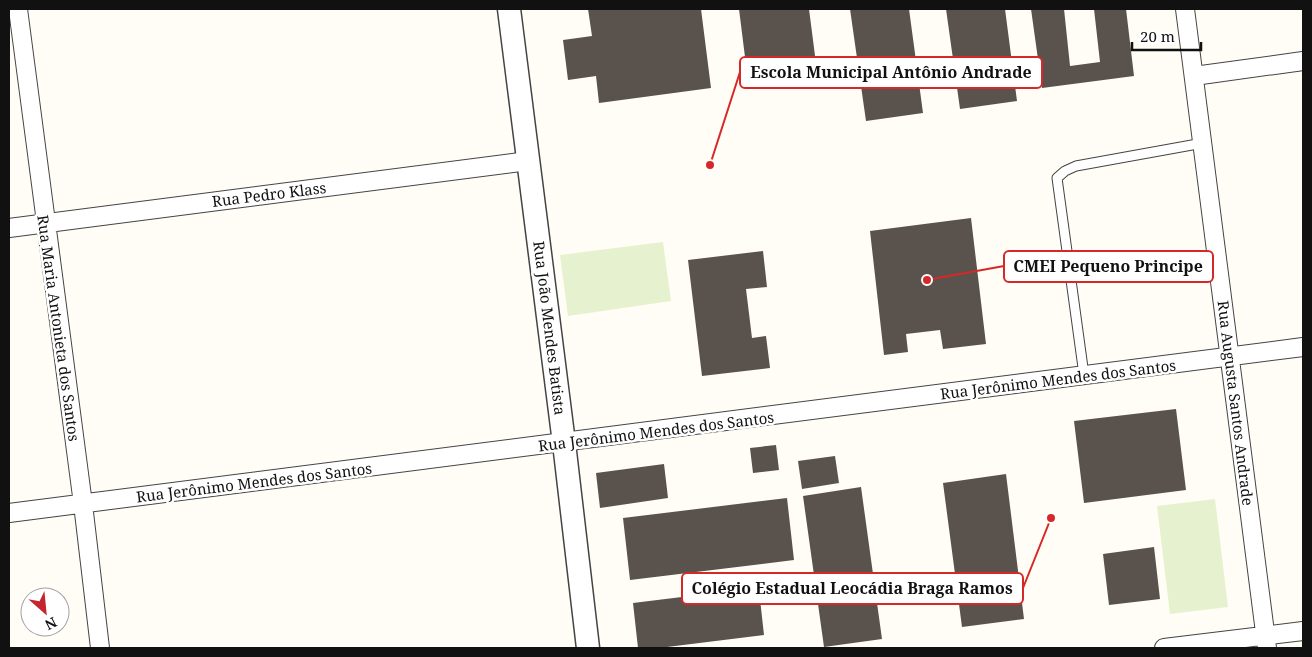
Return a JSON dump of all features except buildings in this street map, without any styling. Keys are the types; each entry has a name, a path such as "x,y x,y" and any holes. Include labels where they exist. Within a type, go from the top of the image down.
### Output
{"street":[{"name":"Rua Maria Antonieta dos Santos","path":"18,9 100,648"},
{"name":"Rua João Mendes Batista","path":"509,9 588,648"},
{"name":"Rua Augusta Santos Andrade","path":"1185,9 1266,642"},
{"path":"1194,76 1303,61"},
{"name":"Rua Pedro Klass","path":"9,228 528,161"},
{"name":"Rua Jerônimo Mendes dos Santos","path":"9,513 1303,347"},
{"path":"1164,648 1266,642 1303,631"}],"lane":[{"path":"1084,375 1057,178 1065,171 1076,166 1203,143"}],"green space":[{"path":"663,242 671,301 568,316 560,255"},
{"path":"1215,499 1228,607 1170,614 1157,506"}],"place":[{"name":"Escola Municipal Antônio Andrade","path":"710,165"},
{"name":"CMEI Pequeno Principe","path":"927,280"},
{"name":"Colégio Estadual Leocádia Braga Ramos","path":"1051,518"}]}
